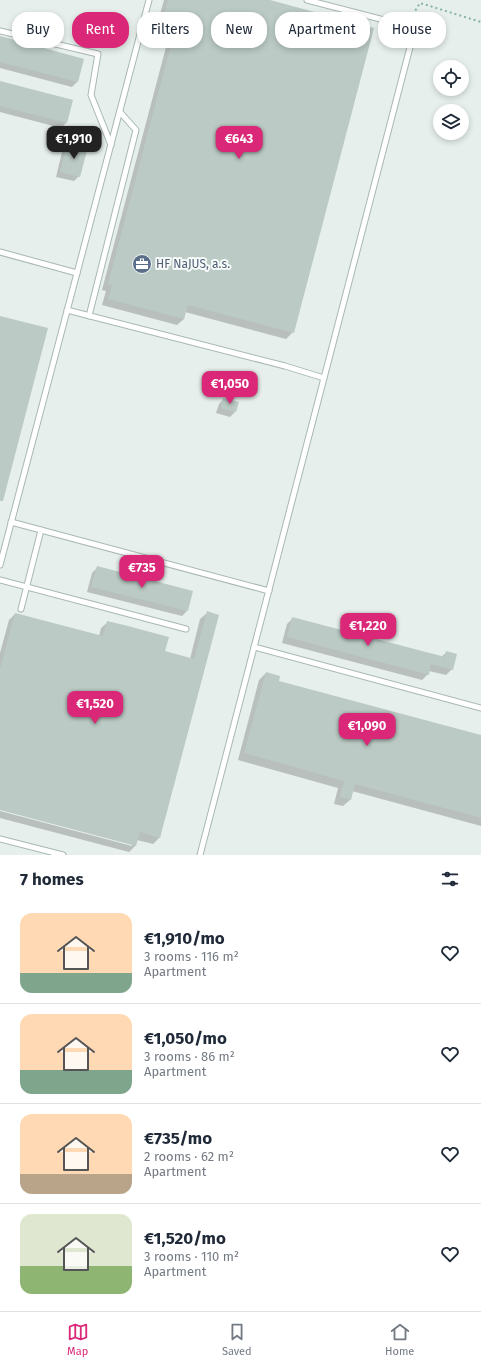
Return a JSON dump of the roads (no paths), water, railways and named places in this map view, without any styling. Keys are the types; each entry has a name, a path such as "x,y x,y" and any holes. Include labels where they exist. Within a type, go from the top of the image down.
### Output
{"lane":[{"path":"0,565 149,0"},
{"path":"200,855 415,28 307,0"},
{"path":"0,31 98,54 91,96 111,145"},
{"path":"89,316 136,130 120,112"},
{"path":"0,252 77,273"},
{"path":"67,310 285,366 324,378"},
{"path":"11,522 269,590"},
{"path":"21,609 41,530"},
{"path":"0,580 186,629"},
{"path":"254,647 481,708"},
{"path":"0,839 63,855"}],"place":[{"name":"HF NaJUS, a.s.","path":"142,264"}]}
